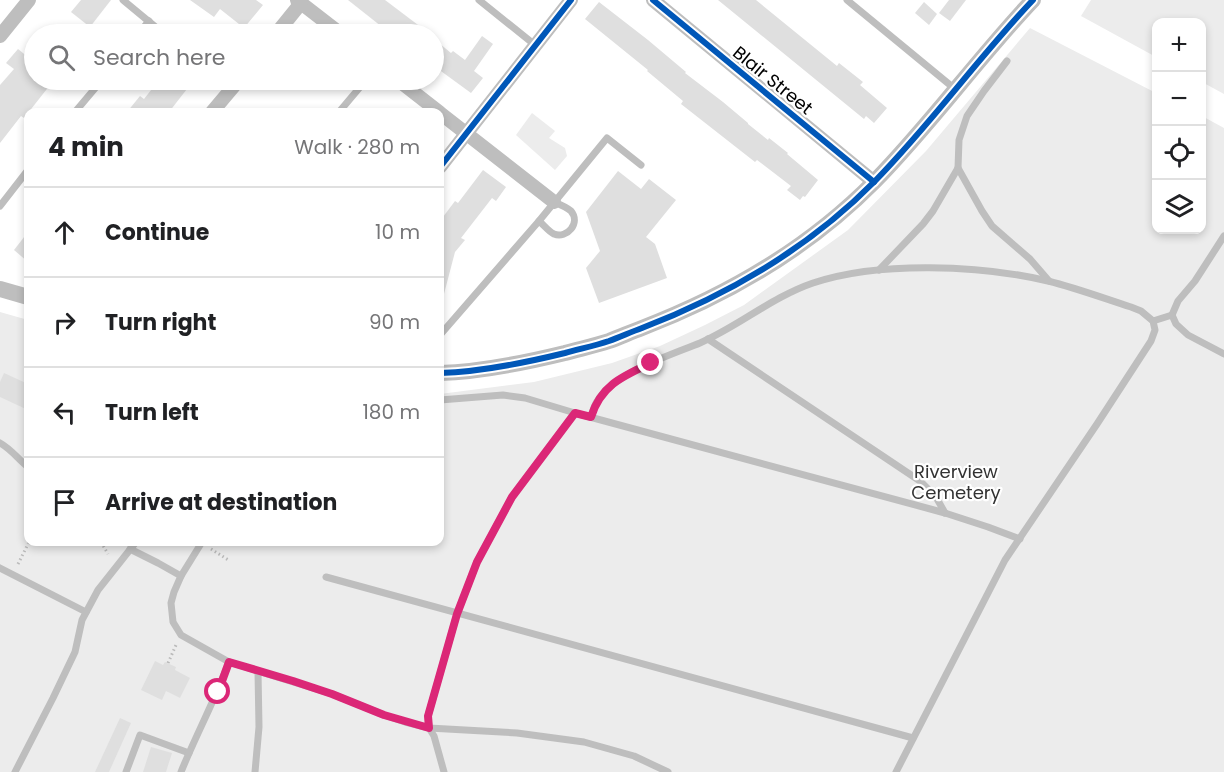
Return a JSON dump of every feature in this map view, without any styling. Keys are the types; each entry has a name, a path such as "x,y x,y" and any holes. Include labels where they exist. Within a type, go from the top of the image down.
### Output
{"street":[{"path":"0,36 29,0"},
{"path":"444,162 571,0"},
{"name":"Blair Street","path":"653,0 874,182"},
{"path":"444,373 532,361 609,341 681,313 752,276 804,242 841,213 874,182 910,144 1032,0"},
{"path":"283,24 299,2 328,24"},
{"path":"215,108 231,90"},
{"path":"410,90 433,108"},
{"path":"444,117 554,202"},
{"path":"0,289 24,296"}],"lane":[{"path":"123,0 152,24"},
{"path":"480,0 535,45"},
{"path":"847,0 955,89"},
{"path":"879,270 933,212 958,168 959,140 963,125 973,106 1007,62"},
{"path":"78,108 94,90"},
{"path":"342,108 358,90"},
{"path":"444,330 607,138 641,165"},
{"path":"958,168 992,226 1030,259 1049,281"},
{"path":"0,206 24,175"},
{"path":"539,220 555,234 560,235 570,231 574,221 573,215 554,202"},
{"path":"1224,236 1195,281 1178,301 1172,315 1176,324 1188,335 1224,354"},
{"path":"591,417 603,393 620,379 730,328 782,296 814,283 852,274 879,270 990,271 1049,281 1131,307 1141,311 1153,321 1155,330 1151,341 1005,560 896,772"},
{"path":"1153,321 1172,315"},
{"path":"708,339 920,481 936,497 945,513"},
{"path":"444,400 515,396 945,513 1020,539"},
{"path":"444,772 434,736 429,728 428,716 457,614 477,562 499,520 518,489 575,413"},
{"path":"0,443 24,464"},
{"path":"15,772 75,652 86,612 98,590 133,546"},
{"path":"200,546 181,576 171,603 173,622 181,635 229,662 293,681 384,715 429,728 518,733 584,742 634,756 668,772"},
{"path":"130,549 181,576"},
{"path":"0,568 86,612"},
{"path":"326,577 913,738"},
{"path":"181,772 218,692 229,662"},
{"path":"255,772 259,727 258,672"},
{"path":"126,772 140,735 189,753"}],"path":[{"path":"13,575 27,546"},
{"path":"103,546 108,554"},
{"path":"207,546 230,561"},
{"path":"168,663 181,635"}],"green space":[{"path":"1091,0 1224,0 1224,94 1206,84 1206,18 1152,18 1152,55 1081,16"},
{"name":"Riverview Cemetery","path":"1030,28 1152,91 1152,234 1206,234 1206,118 1224,128 1224,772 0,772 0,312 24,319 24,546 444,546 444,393 534,382 612,363 660,346 744,305 848,230 926,151"},
{"path":"532,113 555,131 549,138 565,148 567,156 555,170 516,135"}],"building":[{"path":"81,0 111,0 92,24 86,24 71,12"},
{"path":"190,0 256,0 263,5 247,24 239,24 220,9 214,17"},
{"path":"348,0 385,0 417,24 378,24"},
{"path":"718,0 756,0 837,66 839,63 863,82 860,85 887,108 874,123 866,116 864,119"},
{"path":"949,0 966,0 950,21 939,13"},
{"path":"599,2 768,140 769,138 788,153 818,180 805,197 803,196 800,200 787,190 791,186 757,160 755,162 681,104 683,101 648,70 585,19"},
{"path":"924,2 937,14 929,25 915,13"},
{"path":"482,36 493,44 474,71 483,78 471,93 444,73 444,47 465,60"},
{"path":"18,49 24,54 24,90 46,90 32,108 24,108 24,118 21,116 0,143 0,85 14,69 6,63"},
{"path":"151,90 186,90 172,108 130,108 140,96 144,99"},
{"path":"483,170 506,187 496,201 492,198 461,238 465,240 455,252 444,294 444,216 455,201 458,203"},
{"path":"618,171 641,189 649,179 676,200 646,237 655,244 667,278 599,303 586,268 600,251 586,212"},
{"path":"24,237 24,259 14,250"},
{"path":"4,373 24,382 24,408 0,397 0,382"},
{"path":"155,661 176,667 175,670 190,678 180,698 166,691 162,700 141,690"},
{"path":"120,718 131,723 109,772 95,772"},
{"path":"151,747 172,753 166,772 143,772"}],"cycle path":[{"path":"444,162 571,0"},
{"path":"653,0 874,182"},
{"path":"444,373 487,369 565,353 609,341 706,300 766,267 823,227 875,181 916,137 1033,0"}],"route":[{"path":"218,692 229,662 293,681 384,715 429,728 428,716 467,584 486,543 512,497 575,413 591,417 598,400 610,386 651,363"}]}
